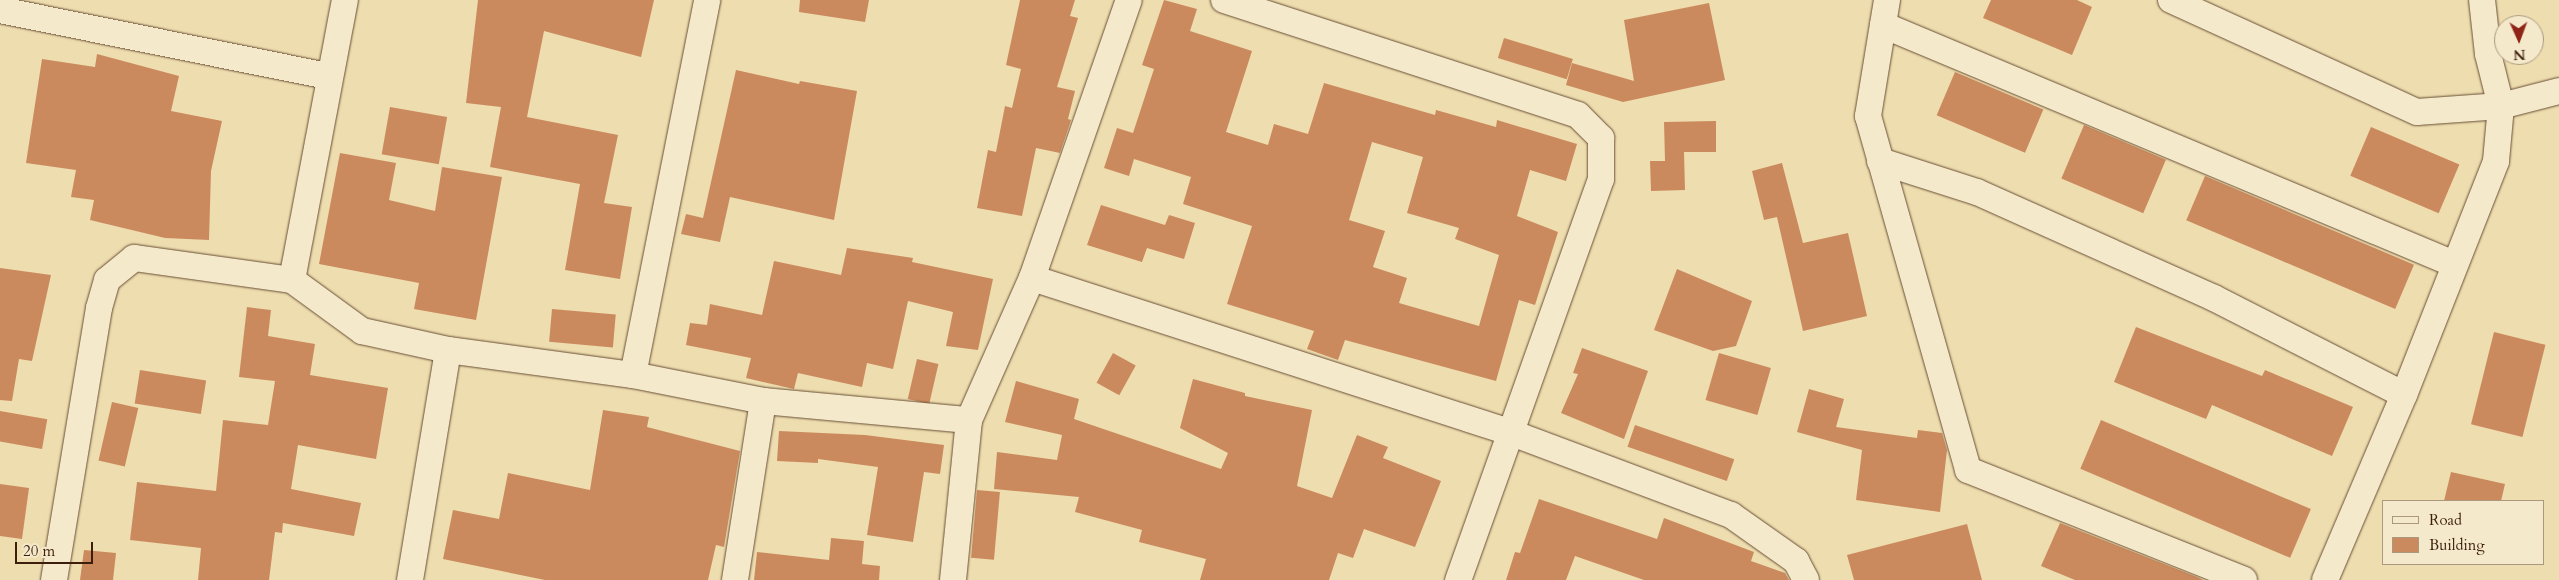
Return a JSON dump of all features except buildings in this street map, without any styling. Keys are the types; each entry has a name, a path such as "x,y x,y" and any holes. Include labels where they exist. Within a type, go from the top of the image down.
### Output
{"street":[{"path":"292,280 328,76 345,0"},
{"path":"633,375 707,0"},
{"path":"953,580 969,420 1032,278 1129,0"},
{"path":"1224,0 1578,115 1601,138 1601,179 1509,432 1458,580"},
{"path":"2172,0 2417,112 2501,106 2559,91"},
{"path":"2324,580 2404,395 2496,161 2501,106 2488,54 2482,0"},
{"path":"0,10 328,76"},
{"path":"2244,580 1968,470 1868,116 1885,12 2454,264"},
{"path":"1880,161 1976,192 2186,285 2404,395"},
{"path":"54,580 107,280 134,258 292,280 362,331 448,350 633,375 763,401 969,420"},
{"path":"1032,278 1509,432 1731,515 1797,574"},
{"path":"410,580 448,350"},
{"path":"735,580 763,401"}]}
